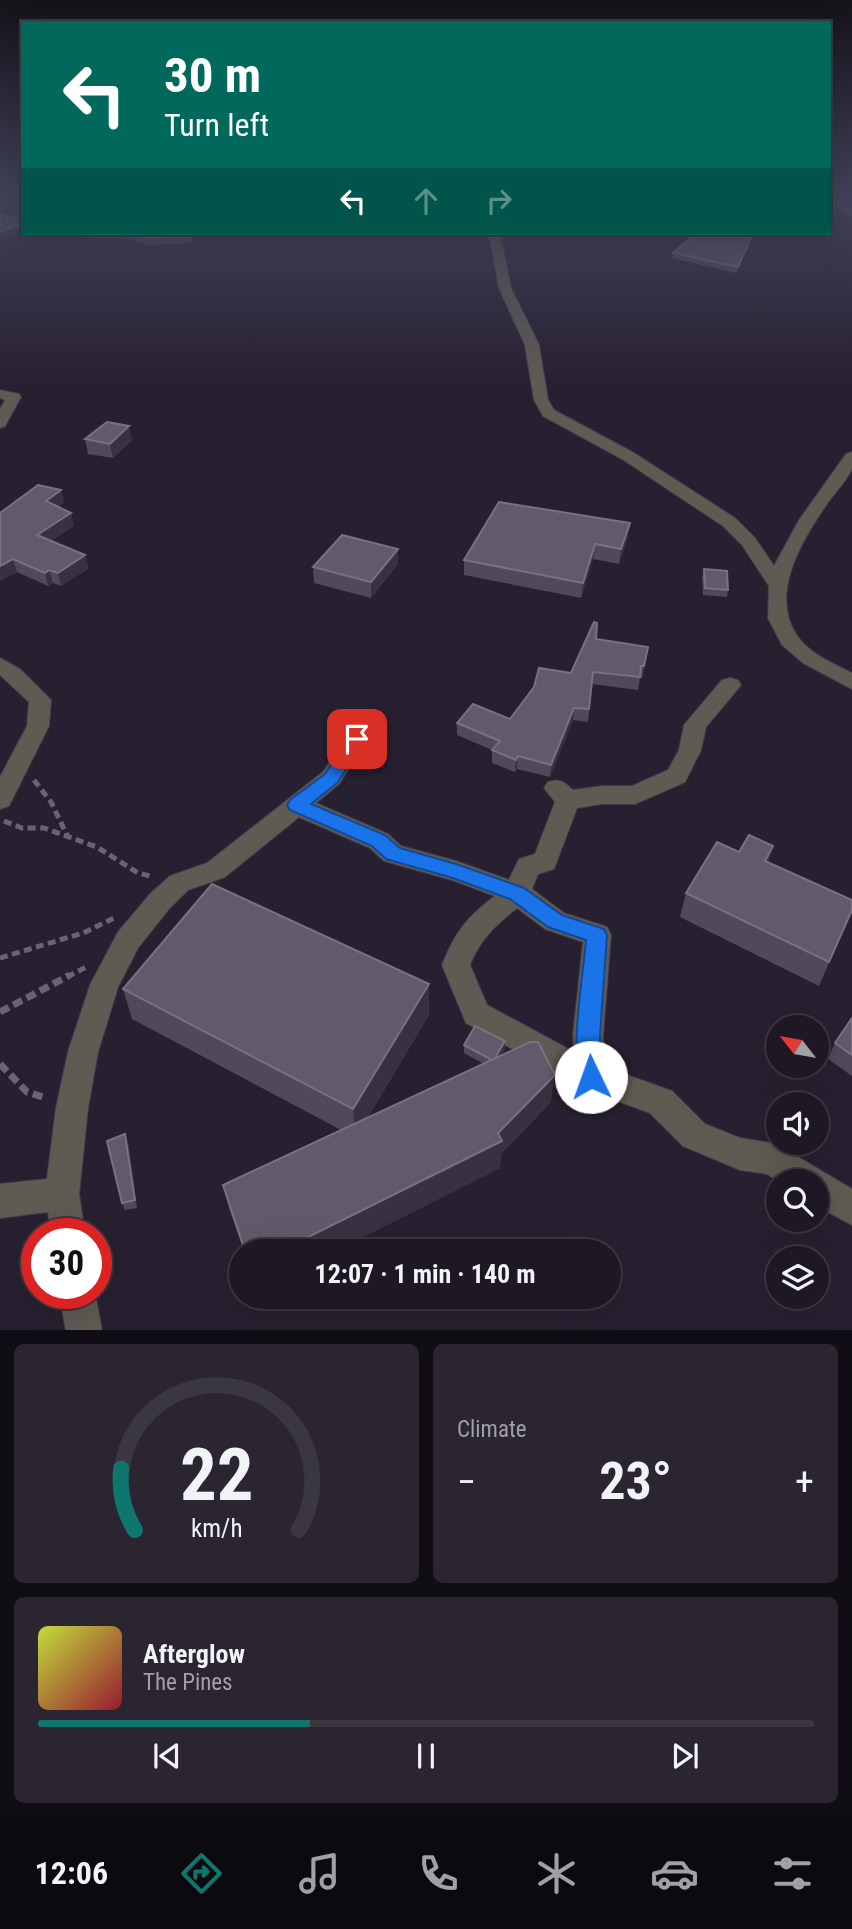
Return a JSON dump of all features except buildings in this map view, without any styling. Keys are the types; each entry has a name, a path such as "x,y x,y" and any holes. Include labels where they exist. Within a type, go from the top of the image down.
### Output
{"street":[{"path":"499,260 505,288 531,345 541,400 548,413 628,456 729,522 749,542 779,587"},
{"path":"0,394 14,397 0,423"},
{"path":"852,457 793,541 779,587 776,612 789,639 814,661 852,681"},
{"path":"0,666 13,674 40,700 38,726 0,800"},
{"path":"730,685 695,725 690,750 677,776 635,795 562,794 545,862 528,866 517,893 480,922 464,944 456,965 476,1014 591,1077 632,1089 661,1102 694,1135 740,1154 772,1159 788,1169"},
{"path":"66,1218 62,1194 72,1108 83,1052 104,985 128,940 169,892 216,870 331,778 370,719"},
{"path":"296,805 379,841 393,853 456,871 517,893 555,921 597,935 589,1035 591,1077"},
{"path":"0,1201 62,1194"},
{"path":"829,1194 852,1208"},
{"path":"80,1309 84,1330"}],"path":[{"path":"12,778 35,780 51,802 68,837"},
{"path":"0,819 22,828 44,828 97,847 169,892"},
{"path":"0,958 18,950 83,933 169,892"},
{"path":"0,1012 82,968 117,959"},
{"path":"0,1065 27,1092 72,1108"}],"route":[{"path":"357,739 331,778 296,805 379,841 393,853 456,871 517,893 555,921 597,935 589,1035 591,1077"}]}
